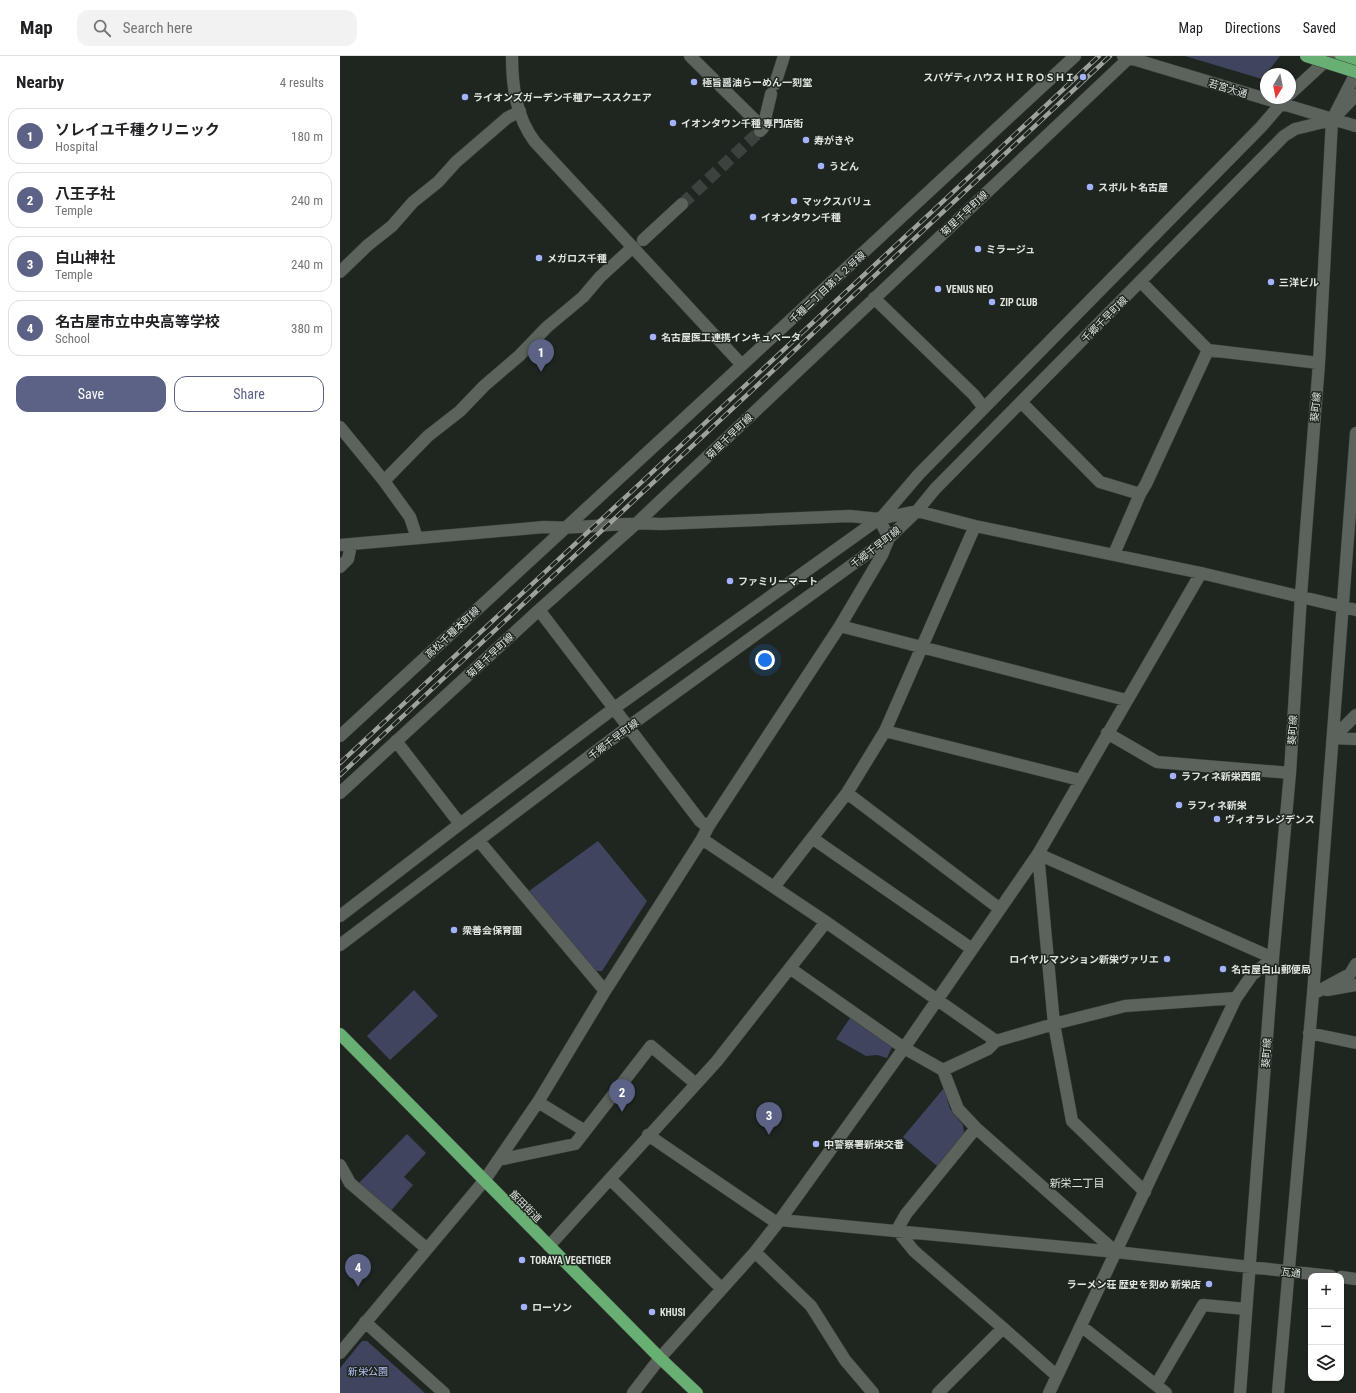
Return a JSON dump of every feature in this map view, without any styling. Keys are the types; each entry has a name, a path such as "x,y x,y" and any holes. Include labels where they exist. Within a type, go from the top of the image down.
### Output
{"highway":[{"path":"1306,56 1356,72"},
{"path":"1320,56 1356,69"},
{"path":"1325,56 1356,65"},
{"path":"1340,56 1356,61"},
{"name":"飯田街道","path":"340,1034 660,1358 697,1393"}],"street":[{"path":"512,56 513,88 525,128 534,142 742,365"},
{"path":"690,56 761,130 784,56"},
{"path":"1296,88 1331,56"},
{"name":"菊里千早町線","path":"340,793 539,610 638,522 1113,74 1126,57"},
{"name":"若宮大通","path":"1126,57 1260,95"},
{"name":"千種二丁目第１２号線","path":"565,529 1072,58"},
{"name":"葵町線","path":"1240,1393 1273,958 1290,773 1300,595 1319,363 1332,120 1356,72"},
{"path":"1332,120 1356,95"},
{"name":"千郷千早町線","path":"340,916 613,710 835,552 883,516 919,474 1261,127 1280,104"},
{"name":"若宮大通","path":"1291,104 1332,120 1356,126"},
{"path":"340,272 368,245 392,226 413,202 438,182 456,162 507,118 520,111"},
{"name":"千郷千早町線","path":"340,944 479,841 628,727 890,538 917,512 935,489 1022,403 1284,136 1295,129 1332,120"},
{"path":"643,240 682,204"},
{"path":"384,481 428,436 460,411 484,386 519,356 547,327 583,297 600,276 633,247"},
{"path":"1141,282 1208,350 1319,363"},
{"path":"874,298 974,395 984,408"},
{"path":"1114,554 1140,494 1208,350"},
{"path":"1022,403 1100,482 1140,494"},
{"path":"340,427 384,481 410,517 417,538"},
{"path":"1278,1393 1333,738 1356,432"},
{"path":"340,567 348,559 345,545 417,538 544,528 565,529 638,522 660,524 850,516 878,519 917,512 975,526 1201,572 1300,595 1343,608 1356,610"},
{"path":"340,1353 426,1248 484,1181 538,1102 605,991 702,839 708,827 840,626 882,555 890,538 878,519"},
{"path":"774,886 846,793 885,731 920,648 975,526"},
{"name":"高松千種本町線","path":"340,736 565,529"},
{"path":"633,1393 660,1358 755,1252 904,1048 936,999 1038,854 1201,572"},
{"path":"539,610 613,710 628,727 700,821 708,827"},
{"path":"840,626 920,648 1126,700"},
{"path":"1333,738 1356,715"},
{"path":"885,731 1080,780"},
{"path":"1107,733 1157,762 1290,773"},
{"path":"1333,738 1356,739"},
{"path":"396,741 460,824"},
{"path":"846,793 1000,909"},
{"path":"812,838 972,949"},
{"path":"702,839 774,886 996,1041"},
{"path":"479,841 605,991"},
{"path":"1038,854 1273,958 1252,975 1236,998 1049,1393"},
{"path":"1038,854 1054,1024 1072,1121 1145,1192"},
{"path":"549,1246 648,1135 696,1084 791,969 826,922"},
{"path":"1312,994 1350,974 1356,964"},
{"path":"791,969 904,1048 943,1070 958,1109 976,1128 1116,1252"},
{"path":"1312,994 1356,985"},
{"path":"943,1070 988,1049 996,1041 1054,1024 1126,1006 1236,998"},
{"path":"1309,1033 1356,1043"},
{"path":"498,1160 575,1144 652,1046 696,1084"},
{"path":"538,1102 585,1131"},
{"path":"976,1128 906,1214 897,1230 914,1251 1057,1376"},
{"path":"648,1135 779,1221"},
{"path":"340,1165 350,1183 426,1248"},
{"path":"610,1179 722,1289"},
{"name":"瓦通","path":"779,1221 897,1230 1308,1273"},
{"path":"755,1252 811,1306 845,1360 873,1393"},
{"path":"1344,1277 1356,1279"},
{"path":"1156,1385 1203,1305 1246,1309"},
{"path":"366,1322 444,1393"},
{"path":"1081,1326 1166,1393"},
{"path":"938,1393 1003,1328"}],"green space":[{"path":"1185,56 1280,56 1271,68 1260,68 1260,78"},
{"path":"598,841 647,901 602,971 595,971 529,891"},
{"path":"414,990 438,1016 390,1060 367,1036"},
{"path":"850,1018 892,1047 887,1058 877,1055 866,1056 836,1039"},
{"path":"944,1088 950,1109 963,1125 964,1133 937,1166 903,1137"},
{"path":"407,1134 426,1153 404,1177 413,1185 390,1212 357,1185"},
{"name":"新栄公園","path":"362,1341 367,1341 425,1393 340,1393 340,1368"}],"tunnel":[{"path":"682,204 760,131"}],"railway":[{"path":"340,763 1099,56"},
{"path":"340,775 1110,56"}],"place":[{"name":"スパゲティハウス ＨＩＲＯＳＨＩ","path":"1083,77"},
{"name":"極旨醤油らーめん一刻堂","path":"694,82"},
{"name":"ライオンズガーデン千種アーススクエア","path":"465,97"},
{"name":"イオンタウン千種 専門店街","path":"673,123"},
{"name":"寿がきや","path":"806,140"},
{"name":"うどん","path":"821,166"},
{"name":"スポルト名古屋","path":"1090,187"},
{"name":"マックスバリュ","path":"794,201"},
{"name":"イオンタウン千種","path":"753,217"},
{"name":"ミラージュ","path":"978,249"},
{"name":"メガロス千種","path":"539,258"},
{"name":"三洋ビル","path":"1271,282"},
{"name":"VENUS NEO","path":"938,289"},
{"name":"ZIP CLUB","path":"992,302"},
{"name":"名古屋医工連携インキュベータ","path":"653,337"},
{"name":"ソレイユ千種クリニック","path":"541,372"},
{"name":"ファミリーマート","path":"730,581"},
{"name":"ラフィネ新栄西館","path":"1173,776"},
{"name":"ラフィネ新栄","path":"1179,805"},
{"name":"ヴィオラレジデンス","path":"1217,819"},
{"name":"衆善会保育園","path":"454,930"},
{"name":"ロイヤルマンション新栄ヴァリエ","path":"1167,959"},
{"name":"名古屋白山郵便局","path":"1223,969"},
{"name":"八王子社","path":"622,1112"},
{"name":"白山神社","path":"769,1135"},
{"name":"中警察署新栄交番","path":"816,1144"},
{"name":"TORAYA VEGETIGER","path":"522,1260"},
{"name":"ラーメン荘 歴史を刻め 新栄店","path":"1209,1284"},
{"name":"名古屋市立中央高等学校","path":"358,1287"},
{"name":"ローソン","path":"524,1307"},
{"name":"KHUSI","path":"652,1312"}],"district":[{"name":"新栄二丁目","path":"1077,1183"}]}
